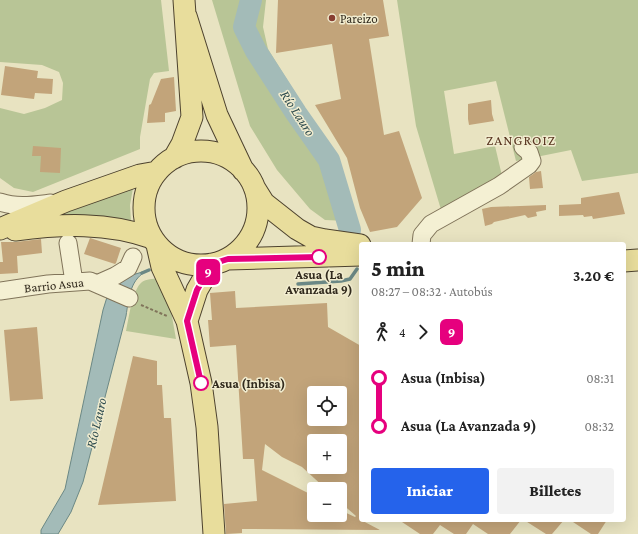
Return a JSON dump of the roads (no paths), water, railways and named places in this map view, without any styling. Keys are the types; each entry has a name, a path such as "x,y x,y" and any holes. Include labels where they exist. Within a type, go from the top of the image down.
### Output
{"main road":[{"path":"174,158 182,144 192,117 185,8"},
{"path":"185,8 217,115 249,179 264,203 297,229 311,237 359,245"},
{"path":"178,319 197,290 220,261 241,249 251,235 257,220 258,203 249,179 232,161 218,154 204,152 188,153 174,158 165,164 157,172 148,188 144,204 146,222 155,242 178,319 201,383 207,427 214,534"},
{"path":"9,226 66,201 140,175 157,172"},
{"path":"9,226 94,226 136,232 155,242 168,255 182,262 197,265 220,261 359,255"},
{"path":"626,261 638,260"}],"street":[{"path":"421,242 422,235 431,224 499,186 528,165 532,161 529,152 523,147"},
{"path":"0,202 9,205 31,206 66,201"},
{"path":"68,243 74,282"},
{"path":"97,284 128,268 133,257"},
{"name":"Barrio Asua","path":"0,291 90,281 129,298"}],"water":[{"path":"149,270 138,278 132,289 83,482 71,512 58,534 41,534 41,530 65,489 103,310 112,281"}],"waterway":[{"name":"Río Lauro","path":"251,0 244,27 256,51 296,113 329,160 350,230"},
{"name":"Río Lauro","path":"298,284 350,279 357,269"},
{"name":"Río Lauro","path":"142,273 149,270"}],"place":[{"name":"Pareizo","path":"332,18"},
{"name":"Asua (La Avanzada 9)","path":"319,257"},
{"name":"Asua (Inbisa)","path":"201,383"}],"district":[{"name":"ZANGROIZ","path":"521,140"}]}
